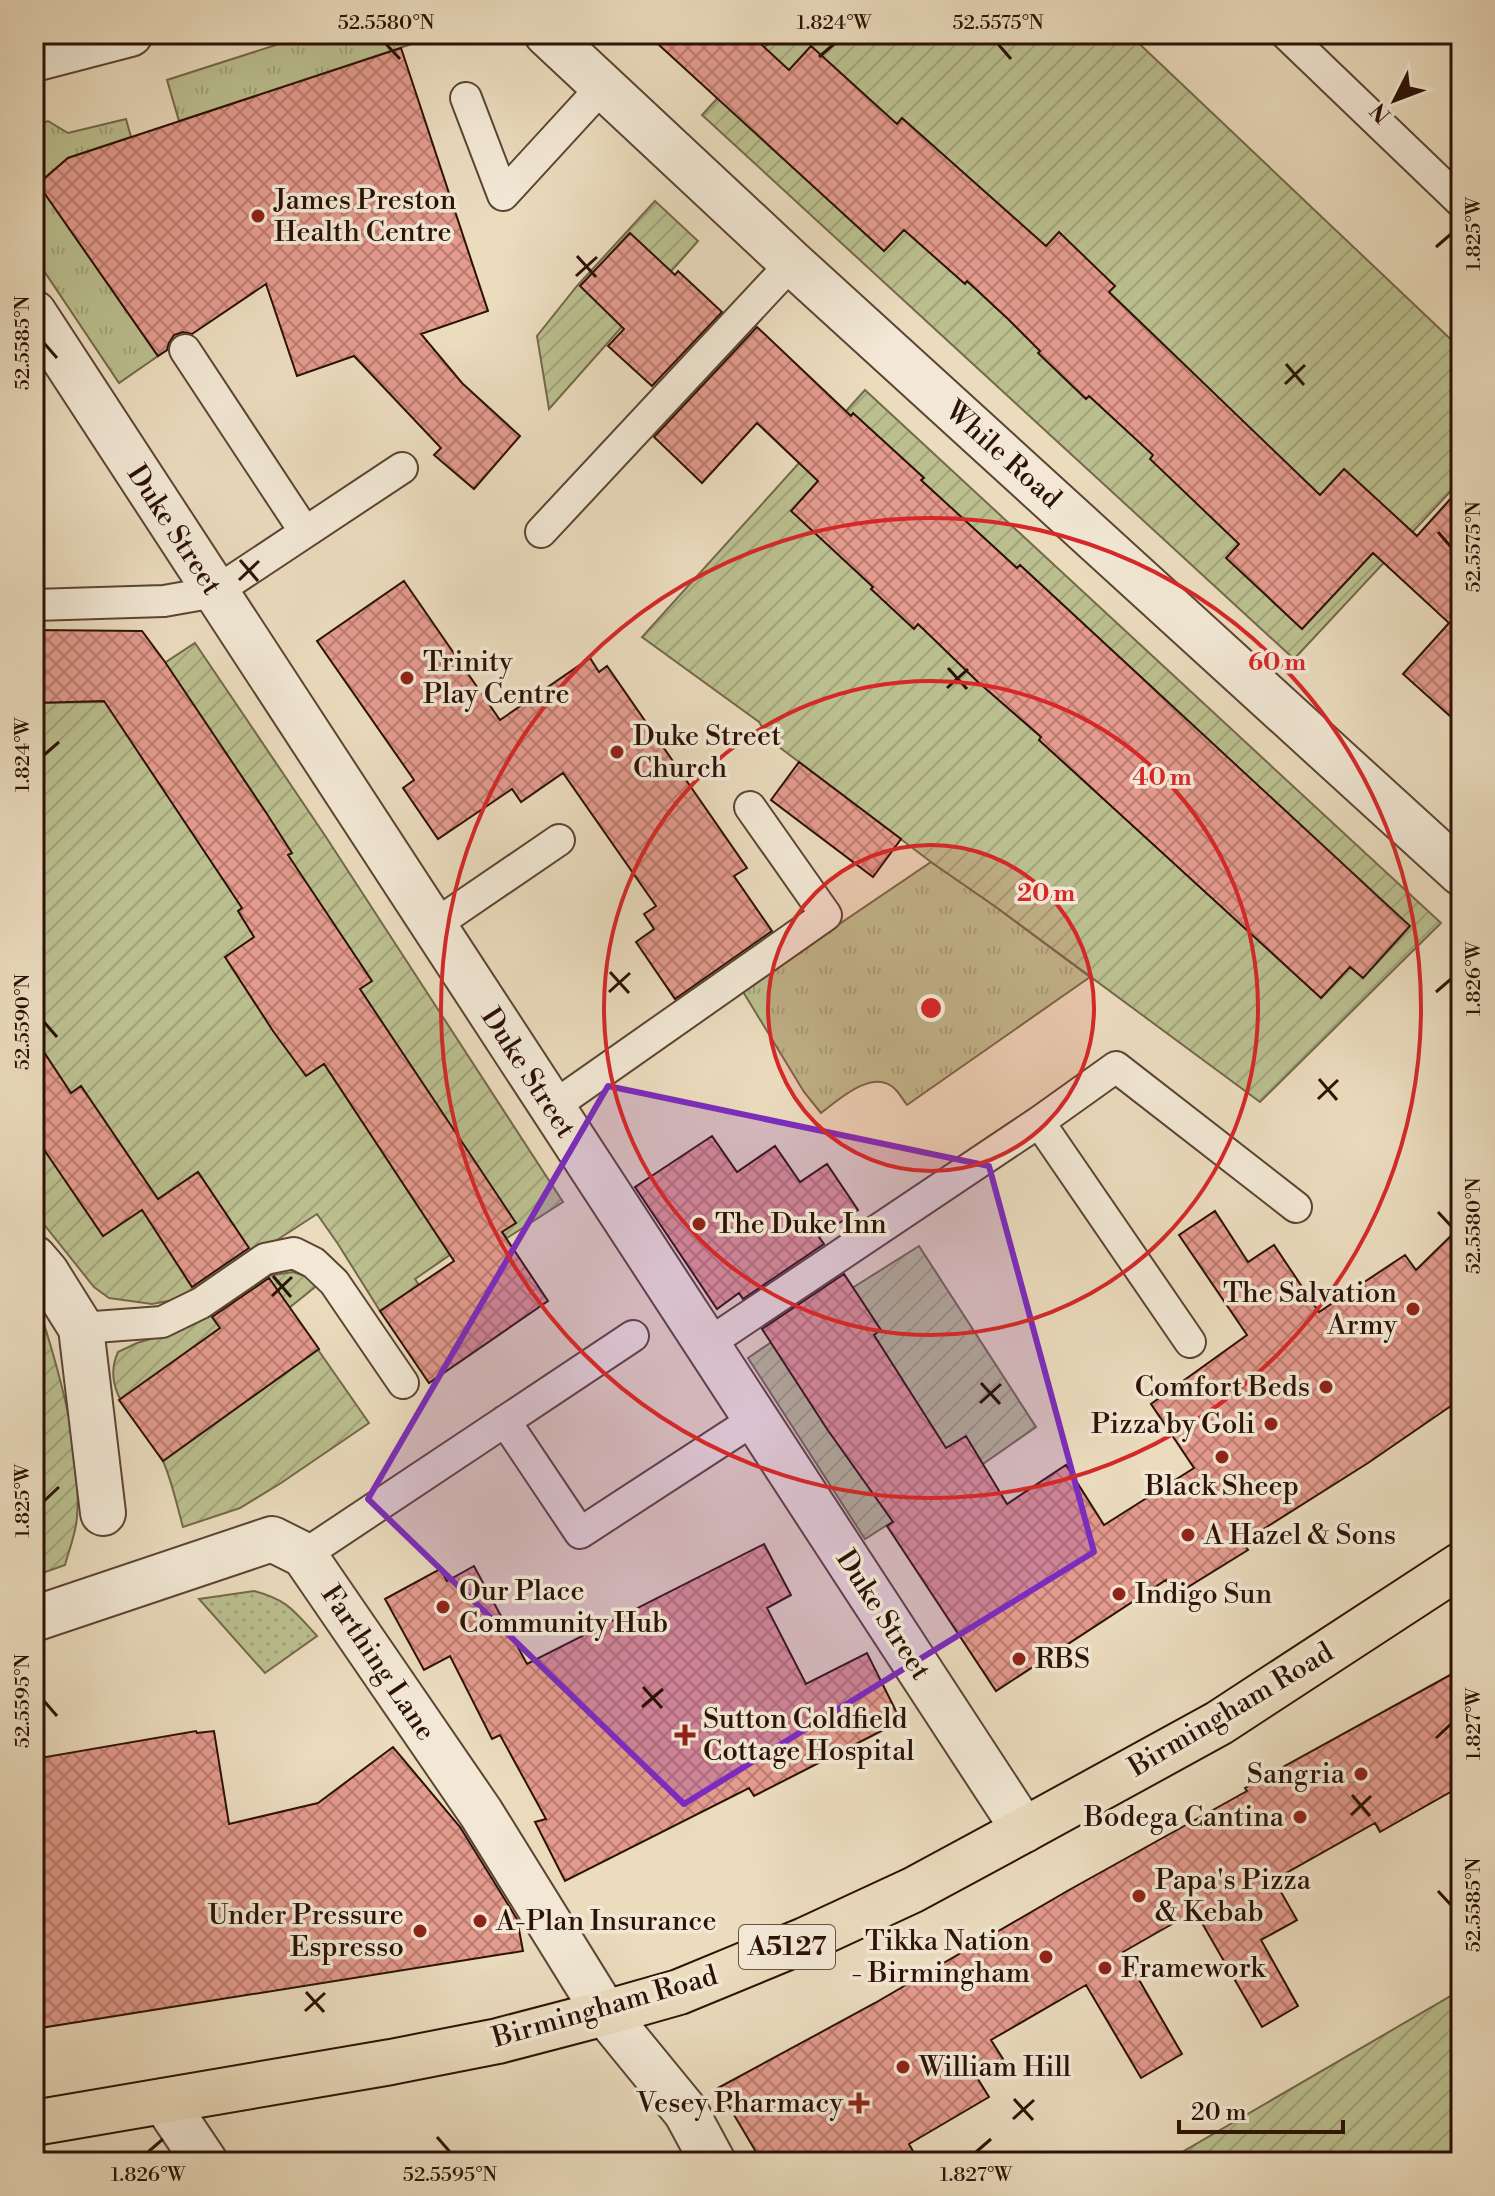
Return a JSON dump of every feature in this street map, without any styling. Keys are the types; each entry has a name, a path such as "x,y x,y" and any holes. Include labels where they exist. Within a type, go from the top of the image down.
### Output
{"main road":[{"name":"Birmingham Road","path":"34,2123 483,2044 679,1992 805,1940 913,1890 1024,1830 1219,1723 1461,1565"}],"street":[{"path":"34,59 130,34"},
{"name":"While Road","path":"547,34 792,263 1460,870"},
{"name":"Duke Street","path":"34,313 1024,1830"},
{"path":"34,1258 81,1328 103,1513"},
{"name":"Farthing Lane","path":"34,1619 272,1539 304,1555 481,1813 605,2013 686,2112 713,2162"},
{"path":"164,2101 205,2162"}],"lane":[{"path":"1286,34 1461,202"},
{"path":"466,98 503,195 603,86"},
{"path":"541,532 792,263"},
{"path":"185,350 305,532"},
{"path":"34,605 164,601 215,592 402,468"},
{"path":"551,1108 826,915 750,807"},
{"path":"433,926 559,840"},
{"path":"706,1345 1116,1067 1296,1207"},
{"path":"1039,1122 1190,1342"},
{"path":"81,1328 162,1322 201,1303 265,1259 294,1253 314,1263 334,1282 403,1383"},
{"path":"304,1555 633,1336"},
{"path":"505,1421 580,1533 755,1419"}],"highlighted area":[{"path":"608,1086 989,1166 1094,1552 684,1804 368,1499"}],"green space":[{"path":"310,34 442,34 179,121 167,80"},
{"path":"777,34 1129,34 1461,349 1461,480 1294,659 702,115"},
{"path":"126,119 131,137 68,158 38,184 158,356 119,383 34,256 34,126 48,121 68,133"},
{"path":"655,201 698,241 549,409 537,336 577,286"},
{"path":"865,390 1441,923 1260,1102 931,862 770,740 759,722 642,637"},
{"path":"195,643 326,837 563,1202 507,1238 502,1232 450,1255 415,1279 419,1285 380,1311 317,1214 189,1297 152,1304 109,1298 94,1287 34,1212 34,703 105,702"},
{"path":"931,862 1090,977 907,1105 895,1089 877,1082 856,1088 821,1113 804,1092 742,990"},
{"path":"919,1246 1036,1427 865,1539 748,1358"},
{"path":"293,1272 314,1279 319,1284 289,1308 369,1423 240,1508 183,1527 163,1461 119,1397 113,1368 118,1352 170,1333 267,1276"},
{"path":"34,1301 46,1329 67,1410 75,1453 78,1496 75,1529 65,1565 34,1576"},
{"path":"254,1591 283,1603 317,1636 265,1673 199,1599"},
{"path":"1461,1990 1461,2162 1165,2162"}],"building":[{"path":"647,34 750,34 789,70 811,46 897,124 902,118 1046,246 1059,232 1115,286 1109,292 1320,495 1344,469 1417,536 1461,487 1461,726 1403,674 1449,623 1373,553 1302,629 1226,558 1239,544 1150,459 1153,455 1089,396 1086,399 967,281 965,284 904,230 884,251"},
{"name":"James Preston Health Centre","path":"401,48 488,311 421,334 462,383 520,436 474,489 434,455 441,448 354,356 297,376 266,284 192,334 183,332 174,335 167,350 158,356 38,184 68,158"},
{"path":"630,233 675,275 678,271 722,312 652,386 608,346 624,329 580,286"},
{"path":"757,327 1410,926 1363,978 1350,967 1321,998 1039,740 1041,737 918,624 914,629 791,511 818,481 757,423 702,483 654,437"},
{"path":"404,581 500,720 590,658 599,672 607,666 747,868 734,876 772,931 675,999 636,942 654,929 644,914 656,906 563,773 521,802 512,789 438,839 403,788 414,780 317,641"},
{"path":"34,630 142,631 292,853 288,855 372,981 360,989 516,1223 502,1232 548,1301 429,1383 380,1311 454,1261 324,1064 306,1076 225,957 254,937 238,911 242,908 104,701 34,703"},
{"path":"799,762 901,839 873,877 771,800"},
{"path":"34,1037 71,1093 81,1086 158,1199 198,1172 249,1248 192,1287 142,1210 103,1236 34,1135"},
{"path":"712,1136 737,1172 775,1146 800,1182 827,1164 858,1210 819,1237 824,1244 743,1299 739,1293 717,1309 635,1187"},
{"path":"1215,1211 1248,1262 1274,1245 1319,1312 1405,1255 1416,1270 1461,1226 1461,1399 1368,1463 1243,1542 1248,1550 1175,1595 1166,1580 996,1691 887,1526 893,1522 762,1329 844,1274 881,1330 874,1335 946,1448 966,1436 1007,1504 1066,1465 1104,1525 1194,1468 1151,1404 1247,1335 1179,1235"},
{"path":"269,1278 319,1349 163,1461 119,1400 220,1328 212,1317"},
{"path":"764,1544 791,1595 767,1608 806,1684 867,1653 901,1721 754,1796 749,1788 565,1881 535,1822 546,1819 500,1735 492,1739 450,1656 424,1670 385,1599 440,1569 447,1581 474,1566 527,1664"},
{"path":"1461,1669 1461,1786 1380,1832 1375,1823 1274,1880 1297,1920 1261,1940 1298,2006 1262,2027 1195,1911 1123,1952 1182,2054 1141,2078 1086,1985 991,2040 1003,2059 976,2076 989,2097 909,2144 919,2162 762,2162 718,2088 875,2003 1247,1791 1245,1788"},
{"path":"196,1731 214,1731 229,1824 318,1803 393,1747 460,1827 517,1919 523,1951 34,2029 34,1759"}],"place":[{"name":"James Preston Health Centre","path":"258,216"},
{"name":"Trinity Play Centre","path":"407,678"},
{"name":"Duke Street Church","path":"617,752"},
{"name":"The Duke Inn","path":"699,1224"},
{"name":"The Salvation Army","path":"1413,1309"},
{"name":"Comfort Beds","path":"1326,1387"},
{"name":"Pizza by Goli","path":"1271,1424"},
{"name":"Black Sheep","path":"1222,1457"},
{"name":"A Hazel & Sons","path":"1188,1535"},
{"name":"Indigo Sun","path":"1119,1594"},
{"name":"Our Place Community Hub","path":"443,1607"},
{"name":"RBS","path":"1019,1659"},
{"name":"Sutton Coldfield Cottage Hospital","path":"685,1735"},
{"name":"Sangria","path":"1361,1774"},
{"name":"Bodega Cantina","path":"1300,1817"},
{"name":"Papa's Pizza & Kebab","path":"1139,1896"},
{"name":"A-Plan Insurance","path":"480,1921"},
{"name":"Under Pressure Espresso","path":"420,1931"},
{"name":"Tikka Nation - Birmingham","path":"1046,1957"},
{"name":"Framework","path":"1105,1968"},
{"name":"William Hill","path":"903,2067"},
{"name":"Vesey Pharmacy","path":"859,2103"}]}
